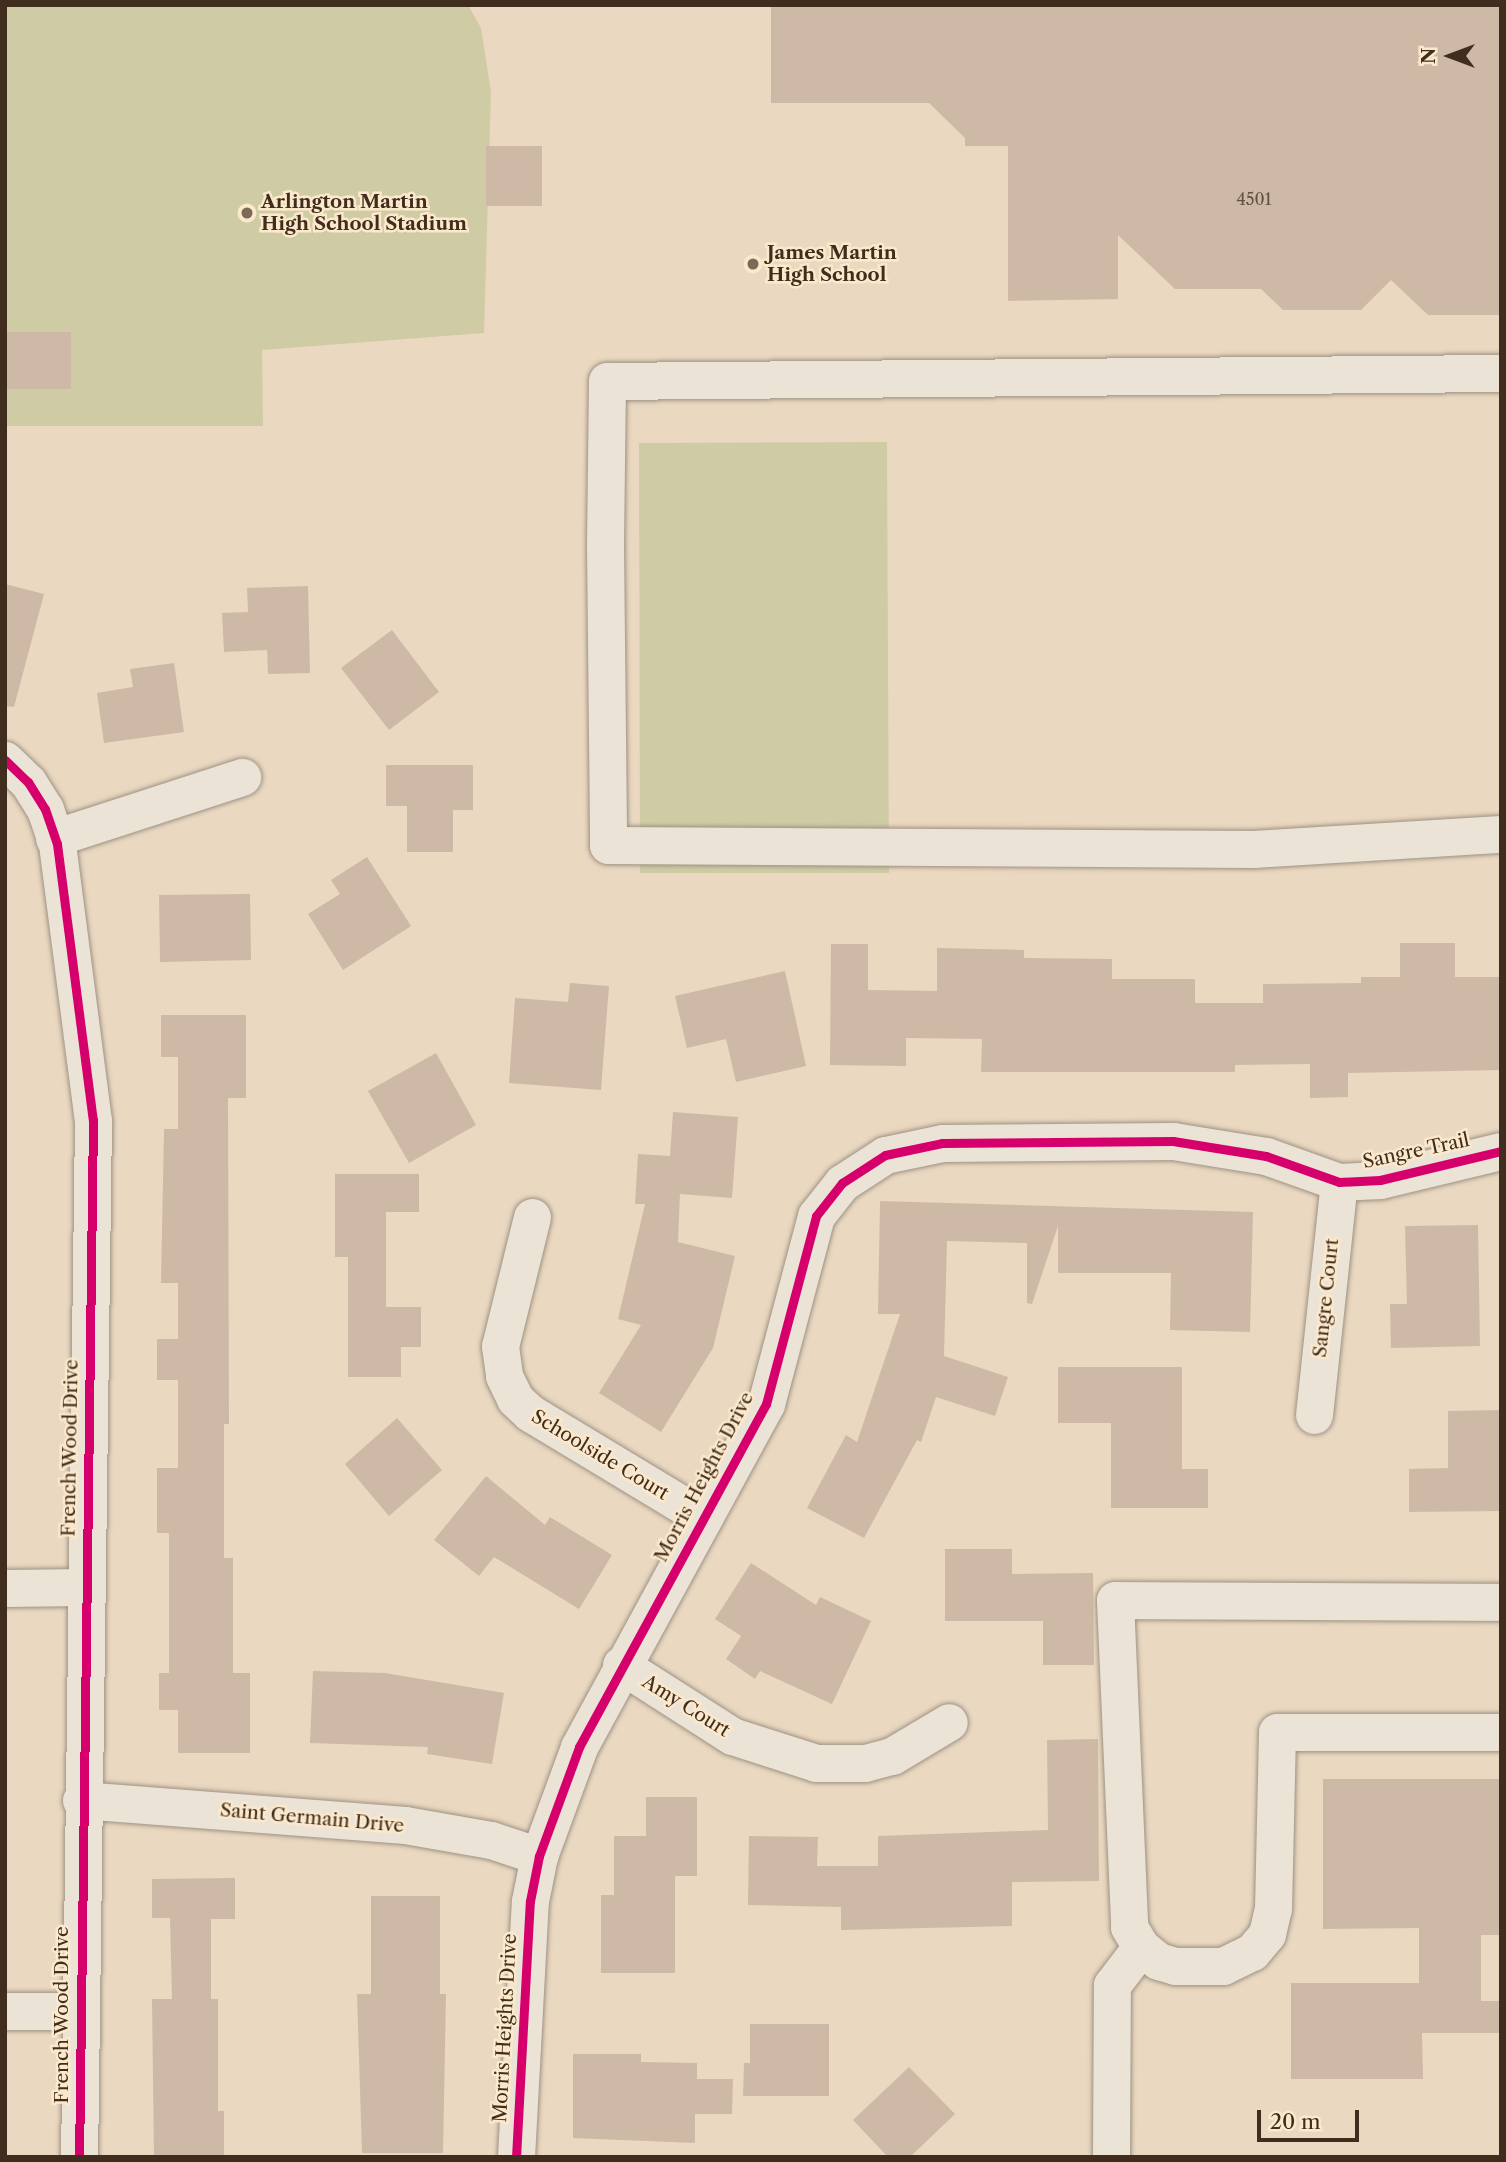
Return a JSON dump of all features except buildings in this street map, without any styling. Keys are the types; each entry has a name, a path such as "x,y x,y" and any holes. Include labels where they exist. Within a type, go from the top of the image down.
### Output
{"street":[{"path":"1501,373 607,381 605,545 608,845 1253,849 1501,834"},
{"name":"French Wood Drive","path":"5,760 28,782 54,838 93,1120 81,1800 79,2157"},
{"path":"54,838 242,777"},
{"name":"Morris Heights Drive","path":"516,2157 530,1902 539,1856 579,1747 621,1665 766,1404 816,1216 842,1183 885,1155 942,1143 1173,1141 1266,1156 1339,1182"},
{"name":"Sangre Trail","path":"1339,1182 1380,1180 1501,1150"},
{"name":"Sangre Court","path":"1314,1415 1339,1182"},
{"name":"Schoolside Court","path":"532,1217 500,1346 504,1376 515,1399 530,1413 704,1518"},
{"path":"5,1588 85,1587"},
{"path":"1501,1602 1115,1600 1124,1882 1129,1927 1141,1947 1158,1961 1175,1966 1223,1966 1252,1952 1267,1934 1273,1909 1277,1732 1501,1732"},
{"name":"Amy Court","path":"621,1665 732,1736 816,1763 865,1763 892,1756 949,1722"},
{"name":"Saint Germain Drive","path":"81,1800 405,1825 491,1840 539,1856"},
{"path":"1111,2157 1112,1985 1141,1947"},
{"path":"5,2011 79,2011"}],"shaded area":[{"name":"Arlington Martin High School Stadium","path":"5,5 468,5 481,28 491,92 484,333 262,350 263,426 5,426"},
{"path":"887,442 889,873 640,873 639,443"}],"cycle path":[{"path":"5,760 28,782 45,809 57,844 93,1120 79,2157"},
{"path":"516,2157 530,1901 539,1856 579,1747 766,1404 816,1216 842,1183 885,1155 942,1143 1173,1141 1266,1156 1339,1182 1380,1180 1501,1151"}],"place":[{"name":"Arlington Martin High School Stadium","path":"247,213"},
{"name":"James Martin High School","path":"753,264"}]}
